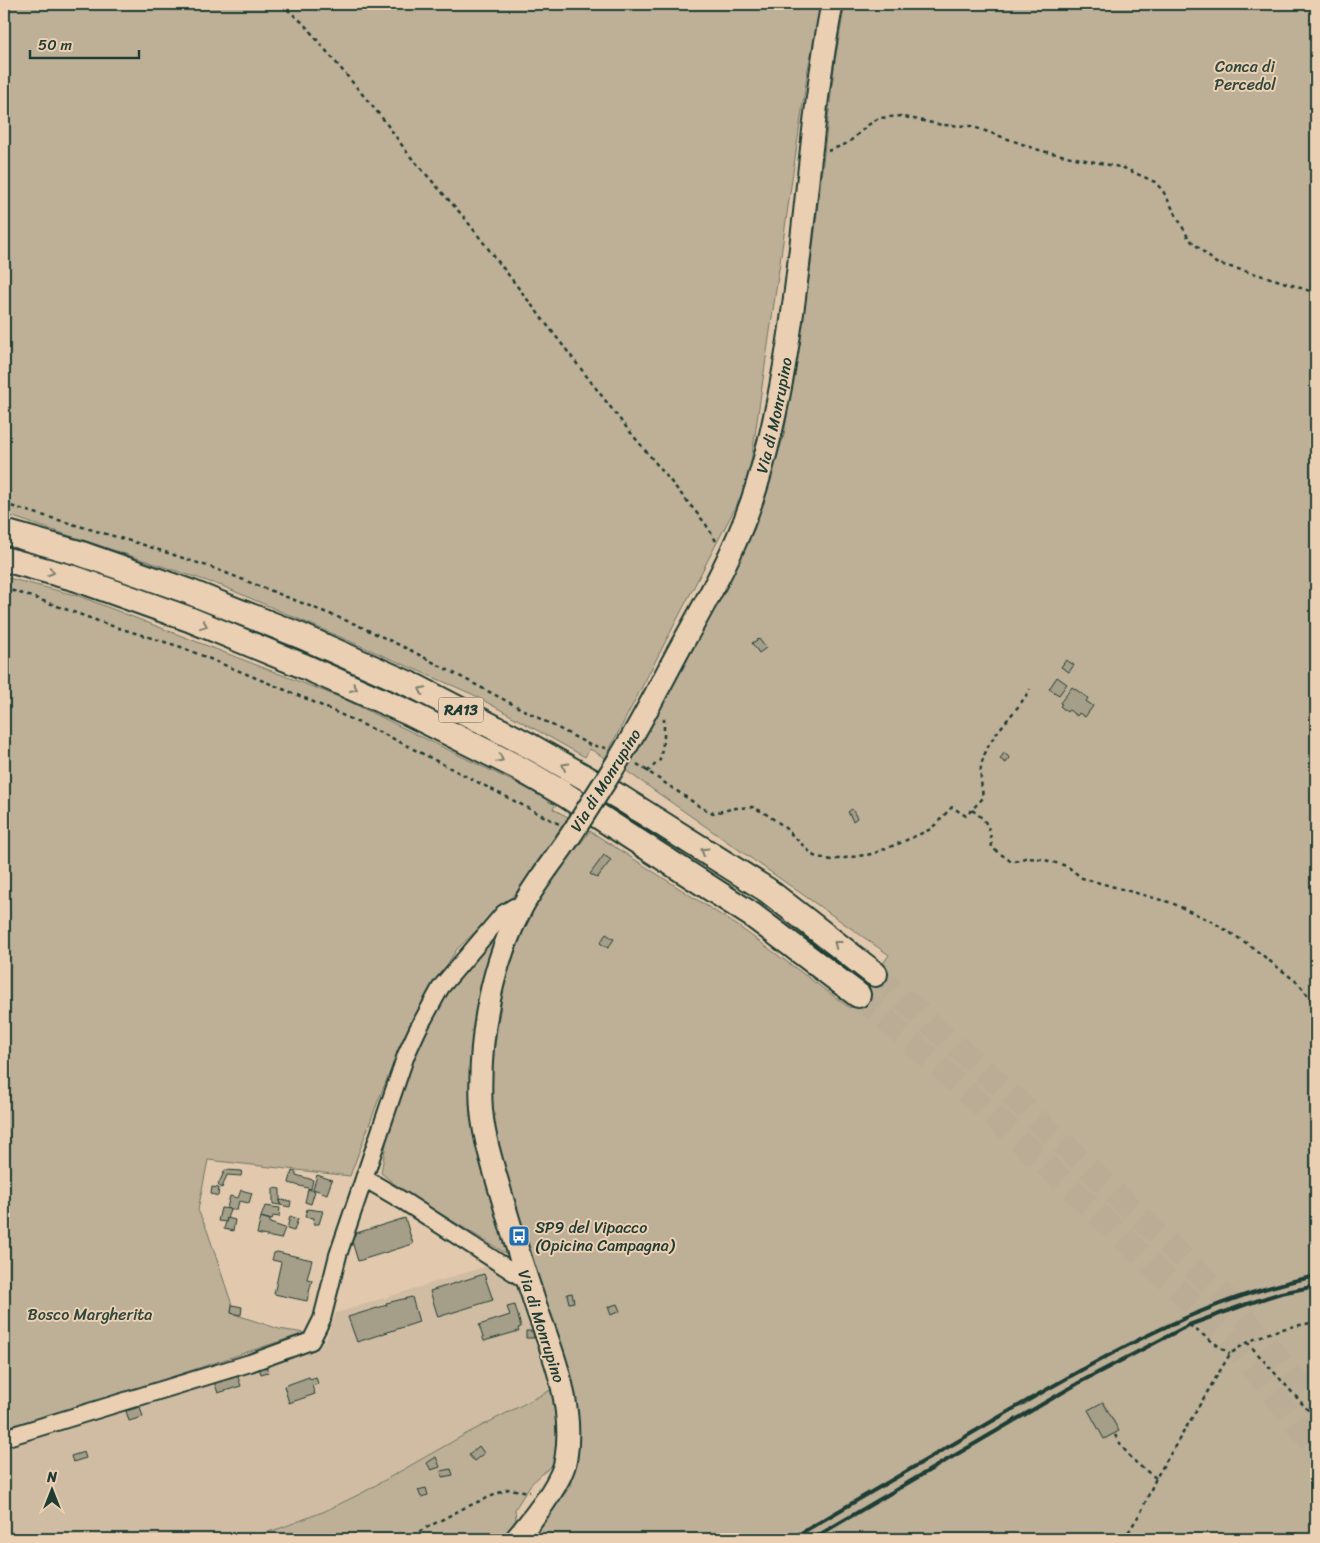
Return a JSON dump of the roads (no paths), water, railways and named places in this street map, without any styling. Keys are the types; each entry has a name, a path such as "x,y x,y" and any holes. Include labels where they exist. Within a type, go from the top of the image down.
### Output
{"highway":[{"name":"RA13","path":"4,532 79,552 190,592 301,636 424,692 530,746 621,798 767,890 875,974"},
{"name":"RA13","path":"4,559 78,579 189,619 409,714 509,763 564,794 752,915 858,995"}],"main road":[{"name":"Via di Monrupino","path":"516,1539 532,1521 562,1473 566,1459 567,1416 561,1382 513,1239 486,1141 481,1100 483,1045 492,989 504,949 522,907 623,754 699,618 729,559 756,486 779,398 832,5"}],"street":[{"path":"4,1438 250,1363 311,1341 322,1319 338,1255 406,1054 418,1029 441,987 504,913 514,907 522,907"},
{"path":"364,1178 405,1202 527,1281"}],"tunnel":[{"path":"875,974 1006,1090 1237,1309 1316,1405"},
{"path":"858,995 993,1115 1230,1339 1316,1448"}],"railway":[{"path":"791,1539 1013,1409 1122,1348 1197,1313 1235,1298 1316,1276"},
{"path":"812,1539 1082,1381 1189,1325 1281,1293 1316,1286"}],"place":[{"name":"SP9 del Vipacco (Opicina Campagna)","path":"519,1236"}],"park label":[{"name":"Conca di Percedol","path":"1245,75"},
{"name":"Bosco Margherita","path":"90,1314"}]}
